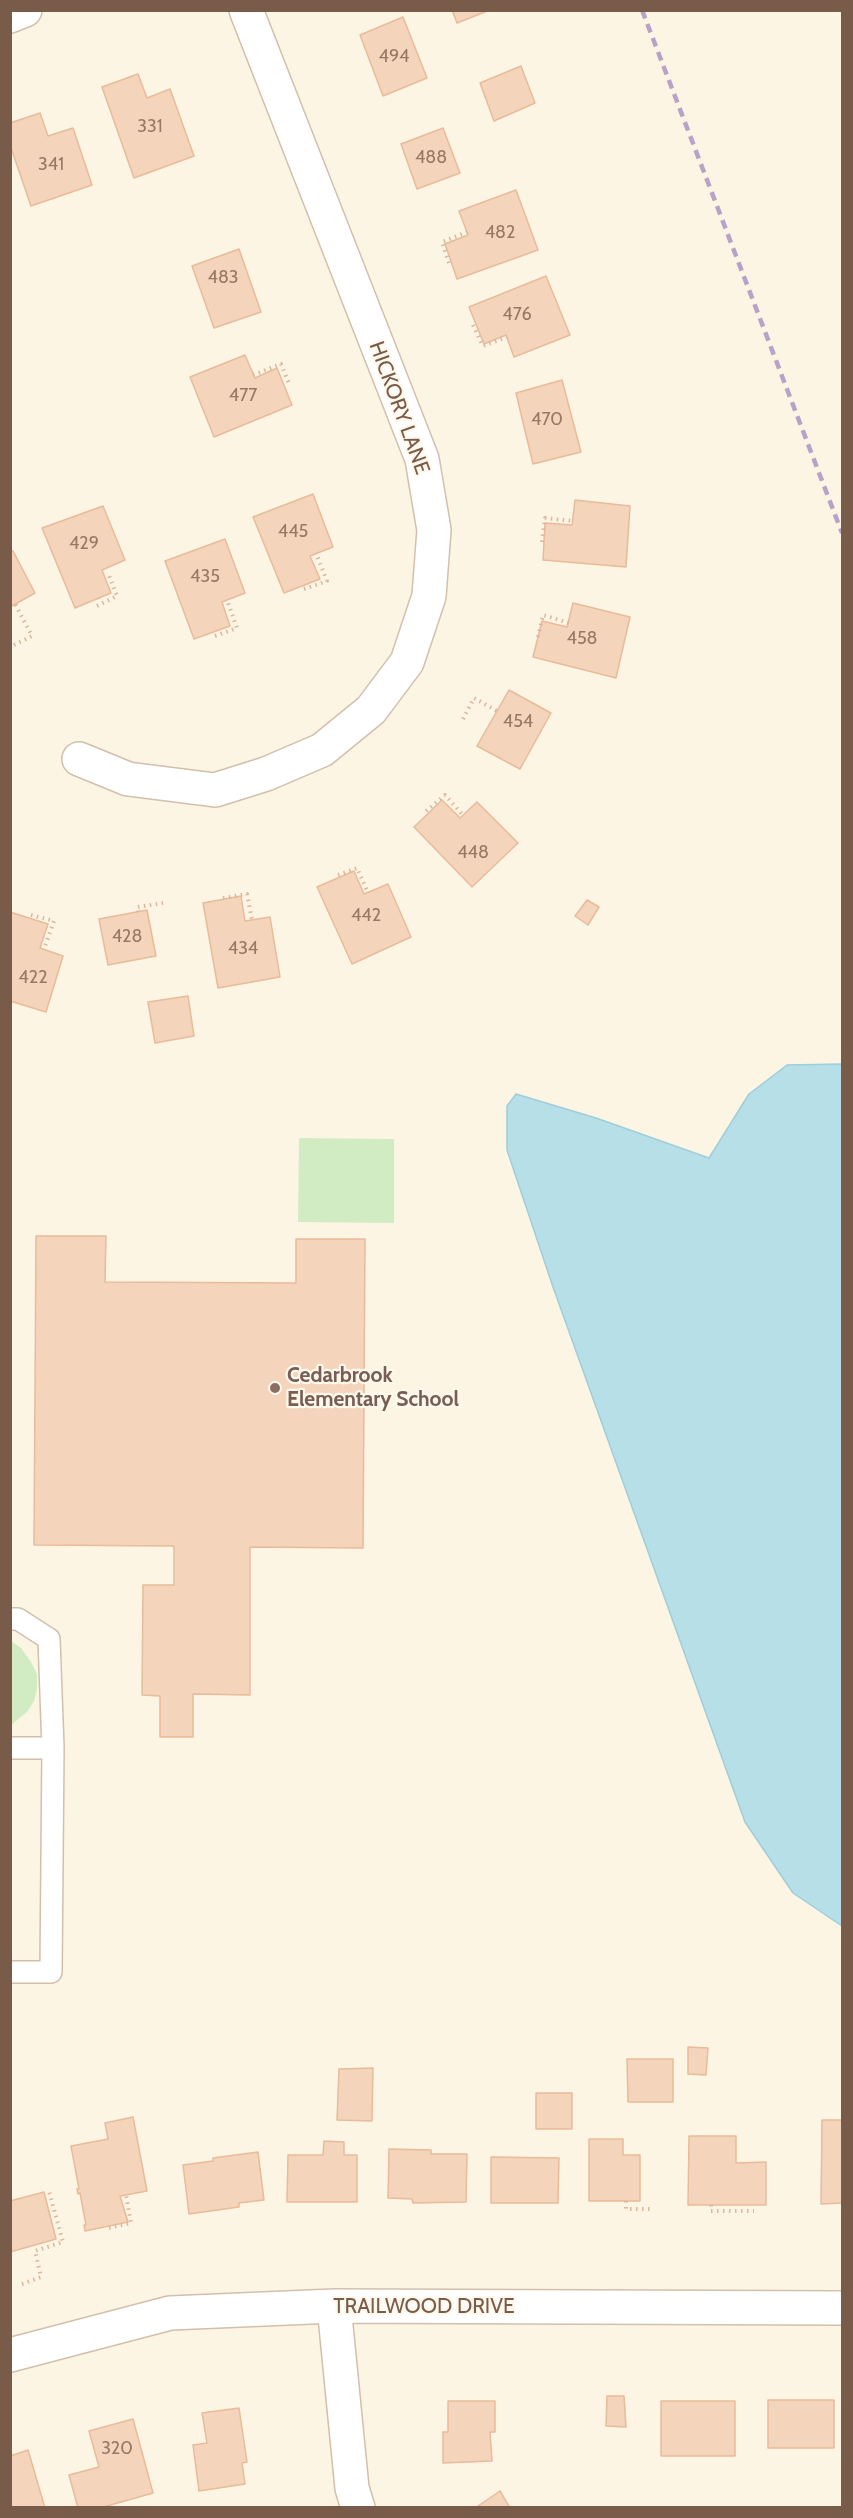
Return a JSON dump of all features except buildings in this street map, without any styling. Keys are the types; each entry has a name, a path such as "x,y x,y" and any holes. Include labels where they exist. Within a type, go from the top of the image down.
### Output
{"street":[{"path":"10,16 25,10"},
{"name":"HICKORY LANE","path":"78,759 128,779 215,790 266,774 322,750 371,710 407,662 429,596 434,530 422,459 246,10"},
{"path":"334,2306 352,2488 358,2508"},
{"name":"TRAILWOOD DRIVE","path":"10,2355 170,2313 334,2306 843,2308"}],"lane":[{"path":"10,1618 18,1618 49,1640 53,1748 51,1972 10,1972"},
{"path":"10,1748 53,1748"}],"path":[{"path":"449,263 442,242 467,232"},
{"path":"473,325 483,346 507,337"},
{"path":"253,375 281,364 290,386"},
{"path":"542,542 545,518 573,521"},
{"path":"304,589 327,581 316,553"},
{"path":"97,606 117,596 108,573"},
{"path":"215,636 237,628 227,600"},
{"path":"14,645 32,636 15,604"},
{"path":"538,637 543,615 568,622"},
{"path":"463,720 474,698 497,711"},
{"path":"426,811 445,795 463,816"},
{"path":"338,875 357,868 368,893"},
{"path":"223,898 247,894 252,920"},
{"path":"138,912 137,907 164,903"},
{"path":"31,915 54,921 45,949"},
{"path":"22,2284 41,2277 35,2251 63,2242 49,2191"},
{"path":"110,2228 131,2223 126,2195"},
{"path":"626,2201 626,2209 654,2209"},
{"path":"711,2205 711,2211 754,2211"}],"green space":[{"path":"299,1138 394,1139 394,1223 298,1222"},
{"path":"11,1641 21,1648 31,1662 37,1674 37,1689 34,1701 27,1712 11,1725"}],"water":[{"path":"842,1064 842,1926 793,1893 745,1822 553,1287 507,1150 507,1106 516,1094 596,1118 709,1158 749,1094 787,1065"}],"railway":[{"path":"642,10 842,533"}],"place":[{"name":"Cedarbrook Elementary School","path":"275,1388"}]}
